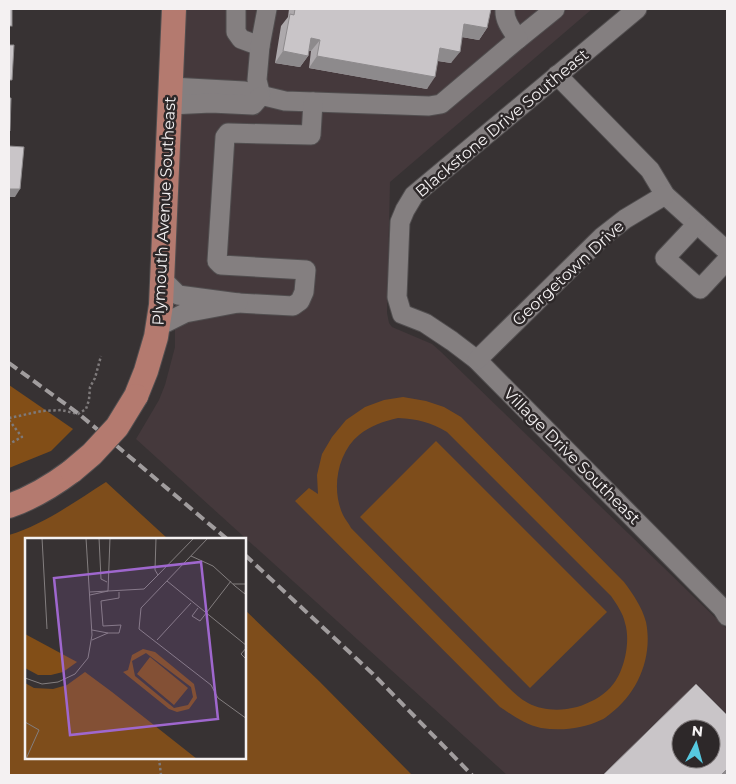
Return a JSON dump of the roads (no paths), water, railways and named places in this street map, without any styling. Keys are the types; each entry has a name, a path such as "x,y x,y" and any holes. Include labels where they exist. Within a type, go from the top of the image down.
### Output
{"main road":[{"name":"Plymouth Avenue Southeast","path":"9,506 54,485 92,454 117,427 136,396 146,371 158,327 162,279 174,9"}],"street":[{"path":"236,9 236,32 241,39 260,46"},
{"path":"261,96 256,80 267,9"},
{"path":"505,9 504,13 508,24 518,39"},
{"path":"170,96 244,92 285,101 429,106 441,104 554,9"},
{"name":"Blackstone Drive Southeast","path":"402,314 397,297 400,222 404,210 414,195 637,9"},
{"path":"557,75 650,170 665,195 727,251"},
{"path":"162,279 178,295 238,303 293,306 300,301 304,292 306,270 220,265 217,261 225,138 228,133 311,135 313,102"},
{"name":"Georgetown Drive","path":"477,360 602,237 625,219 665,195"},
{"path":"697,224 665,258 700,289 727,260"},
{"path":"158,327 185,313 238,303"},
{"name":"Village Drive Southeast","path":"402,314 432,328 477,360 722,608 727,616"}],"railway":[{"path":"9,363 79,414 226,538"},
{"path":"246,556 373,674 472,775"}]}
